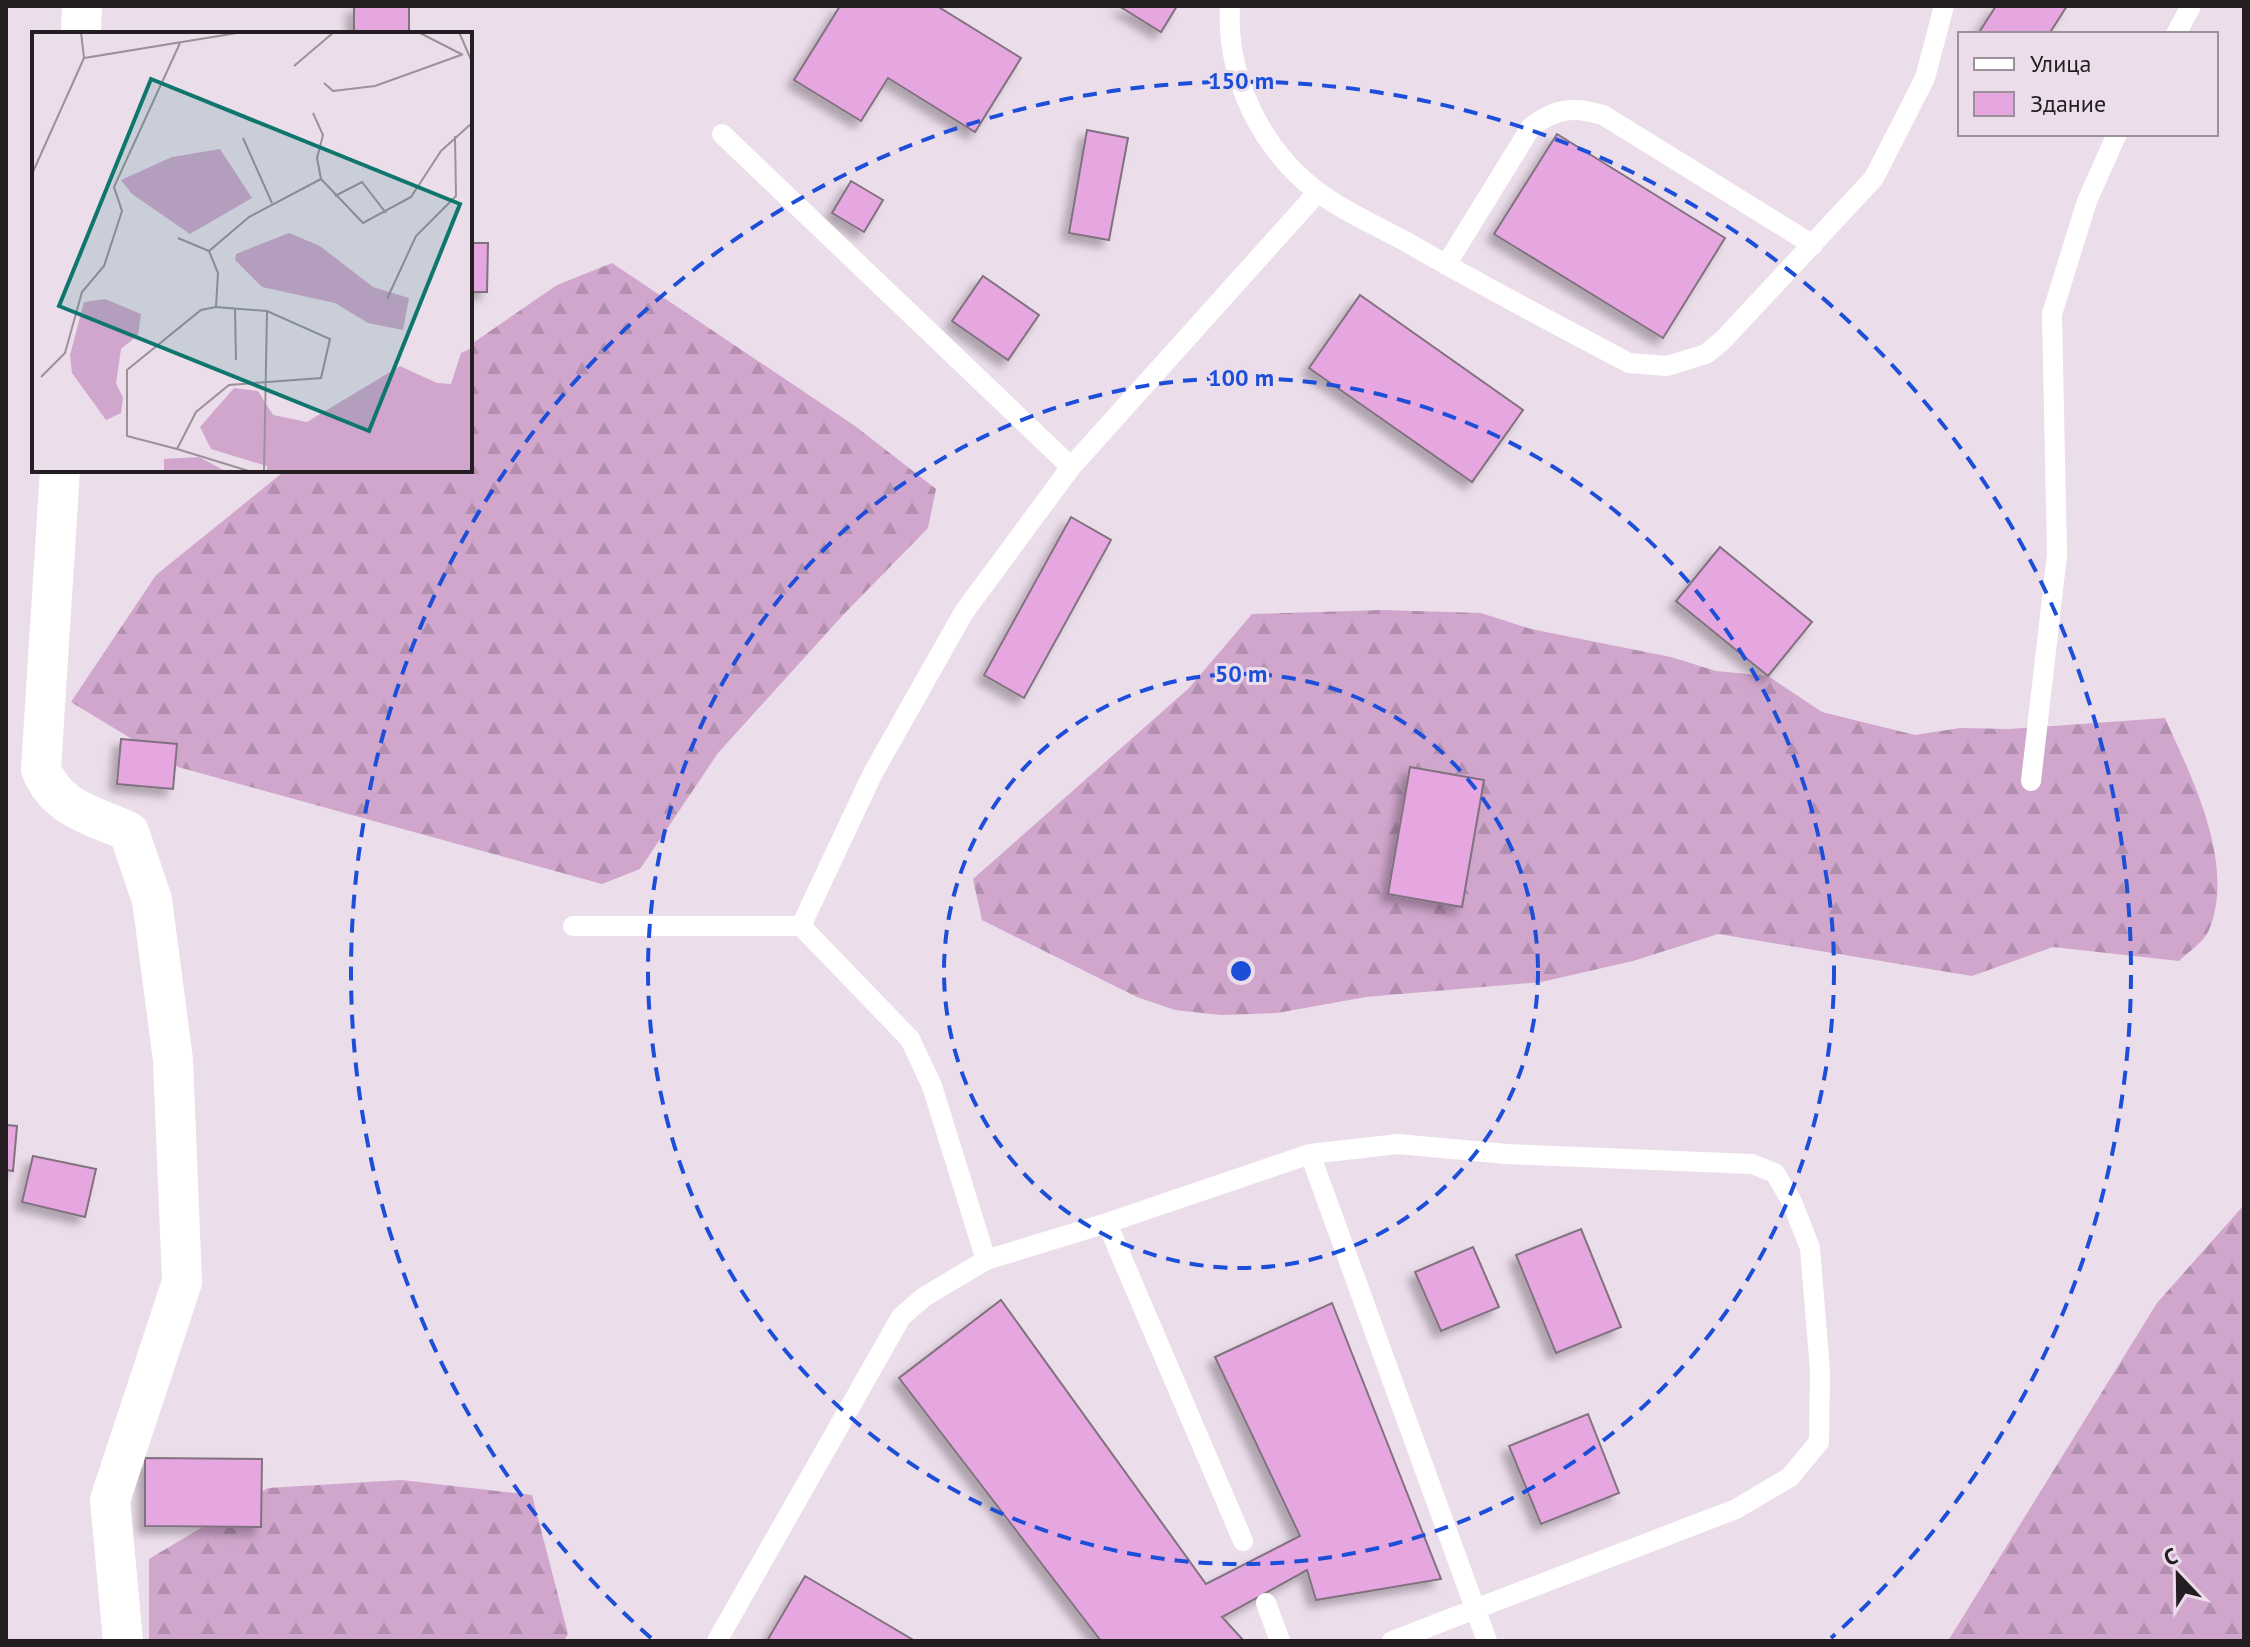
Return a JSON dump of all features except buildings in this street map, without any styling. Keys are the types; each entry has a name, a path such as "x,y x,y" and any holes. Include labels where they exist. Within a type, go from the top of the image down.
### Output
{"street":[{"path":"81,32 82,6"},
{"path":"60,472 41,769 48,787 61,801 129,832 152,900 173,1060 182,1282 110,1500 123,1641"}],"lane":[{"path":"1230,6 1230,42 1235,72 1249,105 1274,147 1318,192 1629,363 1667,366 1706,354 1723,340 1874,178 1925,78 1944,6"},
{"path":"2177,32 2191,6"},
{"path":"1446,265 1531,127 1547,115 1579,108 1603,115 1813,245"},
{"path":"722,134 1071,467"},
{"path":"2031,781 2057,555 2052,314 2087,201 2116,136"},
{"path":"801,926 873,773 964,612 1071,467 1318,192"},
{"path":"573,926 801,926 910,1039 932,1086 986,1260"},
{"path":"717,1641 901,1317 924,1297 986,1260 1107,1223 1310,1154 1398,1144 1507,1154 1752,1164 1775,1173 1792,1202 1810,1248 1820,1370 1819,1442 1790,1477 1736,1509 1392,1641"},
{"path":"1310,1154 1487,1641"},
{"path":"1107,1223 1243,1541"},
{"path":"1266,1603 1280,1641"}],"green space":[{"path":"612,263 855,426 936,489 928,528 843,615 718,753 640,869 602,884 178,767 71,702 156,575 284,472 472,472 472,344 557,285"},
{"path":"1383,610 1481,613 1531,629 1671,657 1716,671 1768,676 1822,712 1915,735 1960,728 2009,729 2165,718 2198,794 2214,850 2216,904 2209,930 2200,943 2179,961 2053,947 1972,976 1718,934 1633,961 1541,982 1366,997 1277,1013 1221,1015 1175,1010 1137,997 982,920 973,879 1189,688 1252,614"},
{"path":"2244,1205 2244,1641 1948,1641 2157,1303"},
{"path":"401,1480 532,1495 568,1634 564,1641 149,1641 149,1559 268,1488"}]}
